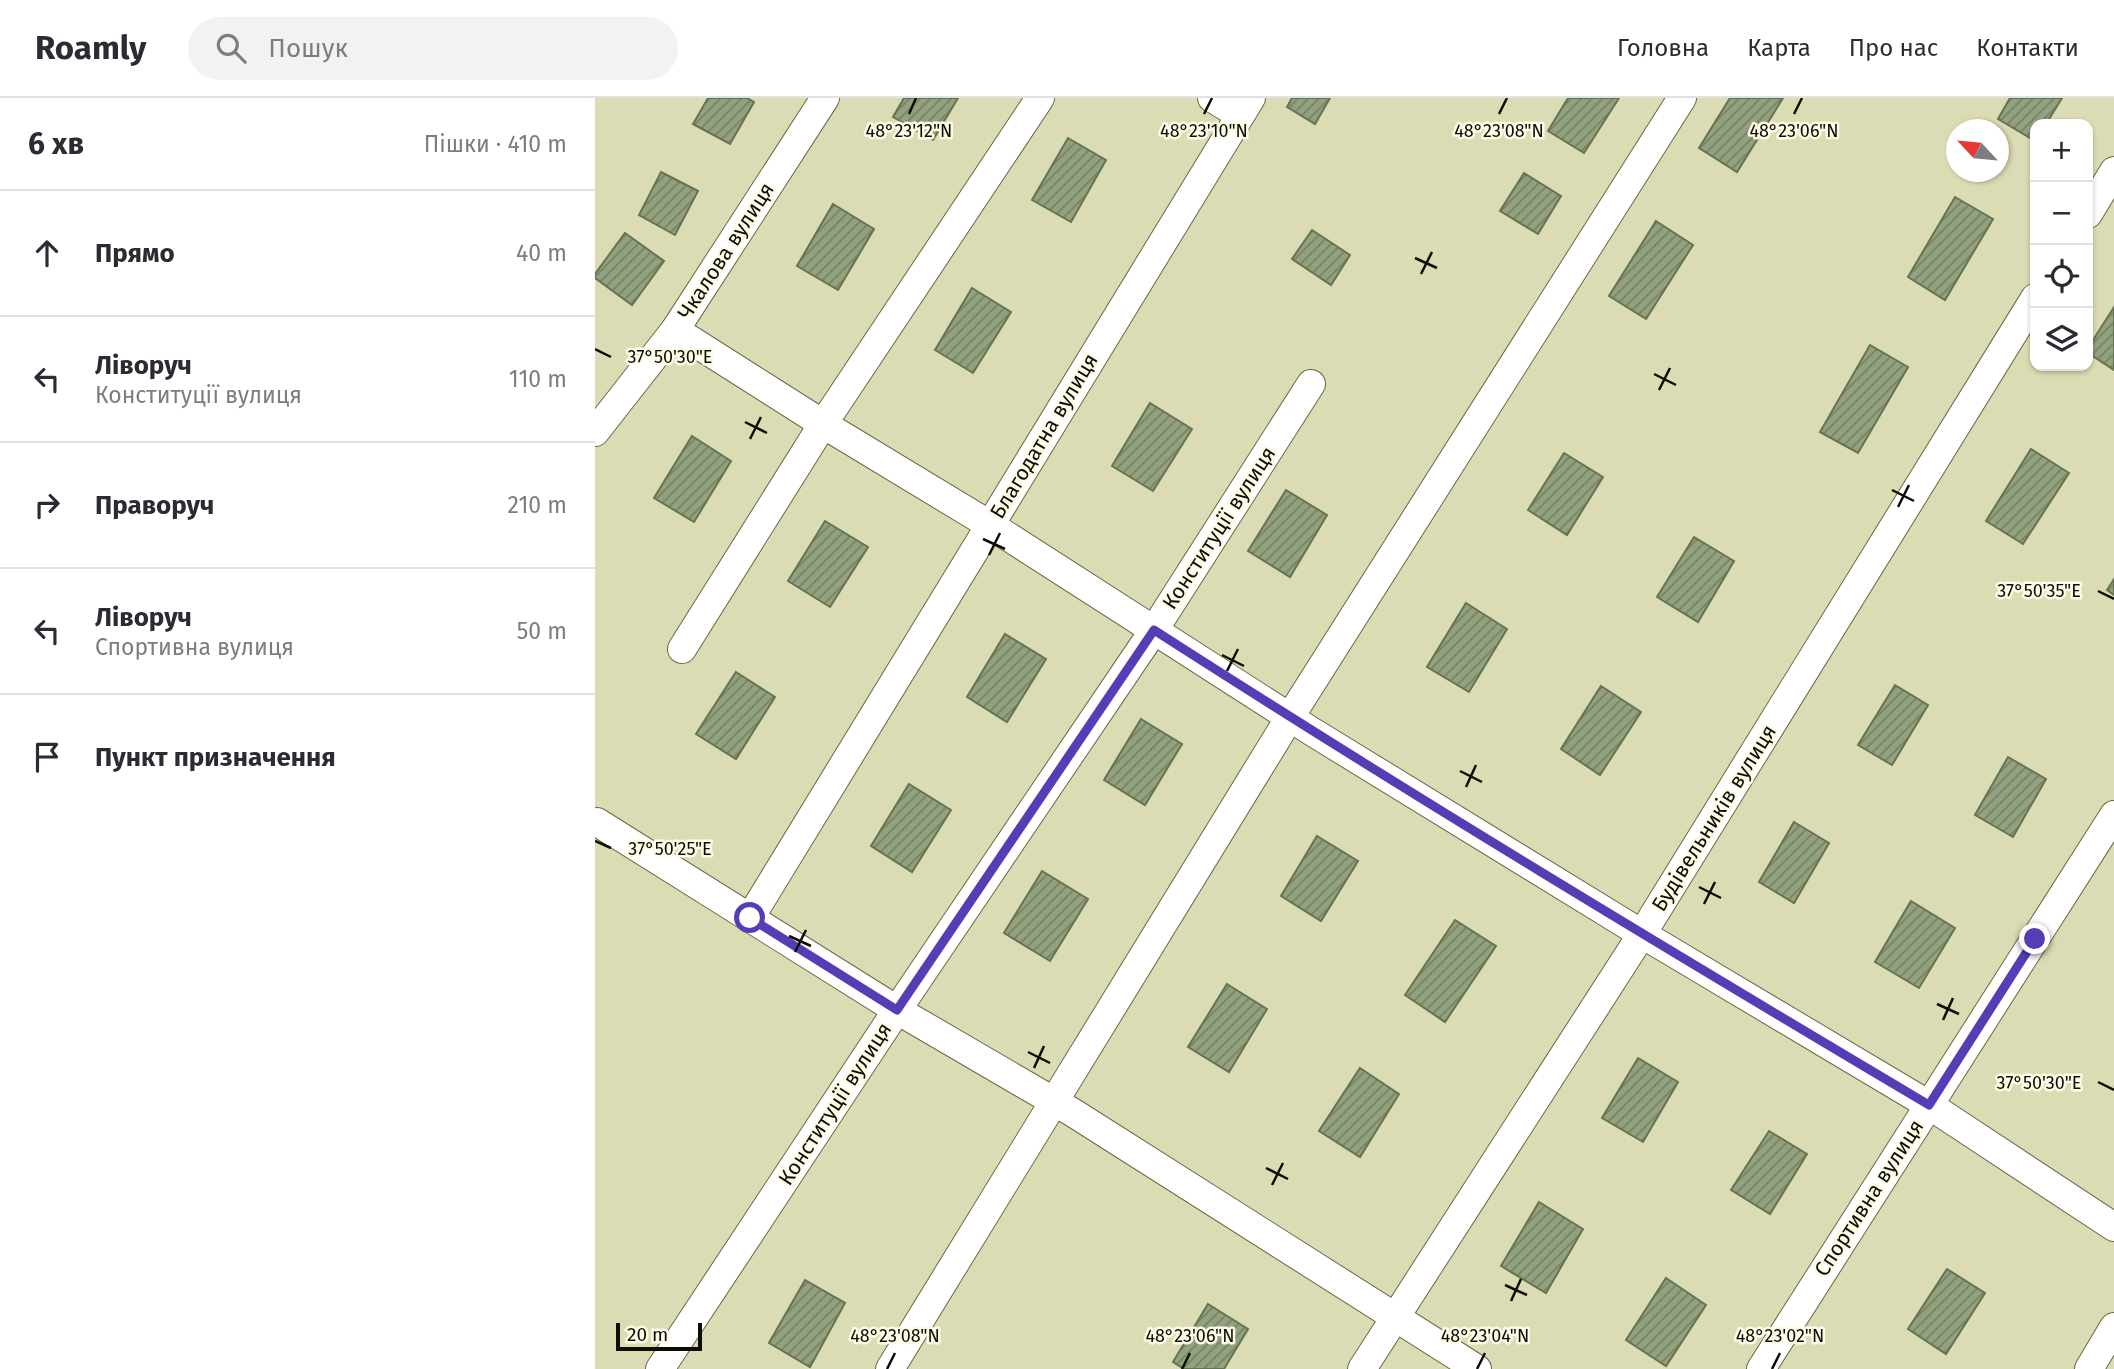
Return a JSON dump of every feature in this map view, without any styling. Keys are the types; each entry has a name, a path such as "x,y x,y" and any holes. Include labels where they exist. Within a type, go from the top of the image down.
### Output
{"street":[{"name":"Чкалова вулиця","path":"595,432 675,330 825,98"},
{"path":"682,649 823,424 1040,98"},
{"path":"1212,98 1246,107"},
{"path":"890,1369 1290,718 1682,98"},
{"name":"Благодатна вулиця","path":"750,918 1246,107"},
{"path":"2093,206 2114,171"},
{"name":"Будівельників вулиця","path":"1362,1369 1642,934 2030,306"},
{"path":"675,330 990,525 1290,718 1642,934 1929,1105 2114,1227"},
{"name":"Конституції вулиця","path":"660,1369 897,1010 1154,630 1311,384"},
{"name":"Спортивна вулиця","path":"1761,1369 2114,815"},
{"path":"597,822 897,1010 1054,1101 1477,1369"},
{"path":"2089,1369 2114,1327"}],"building":[{"path":"708,98 747,98 754,102 730,144 693,124"},
{"path":"904,98 958,98 933,140 893,117"},
{"path":"1292,98 1330,98 1315,124 1287,107"},
{"path":"1568,98 1619,98 1584,153 1548,131"},
{"path":"1730,98 1783,98 1737,172 1699,148"},
{"path":"2010,98 2062,98 2049,119 2030,119 2030,138 2009,126 2009,119 1998,119"},
{"path":"1068,138 1106,160 1071,222 1032,200"},
{"path":"661,172 698,191 675,235 639,215"},
{"path":"1524,173 1561,196 1538,234 1500,211"},
{"path":"1955,197 1993,219 1945,300 1908,277"},
{"path":"833,204 874,229 838,290 797,266"},
{"path":"1656,221 1693,245 1646,319 1609,296"},
{"path":"1312,230 1350,255 1331,285 1292,259"},
{"path":"625,233 664,261 632,305 595,278 595,274"},
{"path":"972,288 1011,312 973,373 935,350"},
{"path":"2114,307 2114,370 2093,356 2093,340"},
{"path":"1870,345 1908,367 1858,453 1820,432"},
{"path":"1150,403 1192,429 1153,491 1112,466"},
{"path":"692,436 731,461 694,522 654,498"},
{"path":"2031,449 2069,473 2023,544 1986,521"},
{"path":"1564,453 1603,477 1567,535 1528,510"},
{"path":"1286,490 1327,515 1290,577 1248,551"},
{"path":"825,521 868,547 830,607 788,581"},
{"path":"1694,537 1734,561 1698,622 1657,597"},
{"path":"2114,579 2114,595 2107,590"},
{"path":"1466,603 1507,629 1469,692 1427,667"},
{"path":"1005,634 1046,659 1007,722 967,697"},
{"path":"736,672 775,697 736,759 696,734"},
{"path":"1895,685 1928,705 1892,765 1858,745"},
{"path":"1601,686 1641,712 1600,775 1561,749"},
{"path":"1141,719 1182,744 1145,805 1104,780"},
{"path":"2008,757 2046,779 2013,837 1975,815"},
{"path":"909,784 951,810 912,872 871,846"},
{"path":"1794,822 1829,843 1794,903 1759,882"},
{"path":"1317,836 1358,861 1321,921 1281,896"},
{"path":"1042,871 1088,899 1050,961 1004,933"},
{"path":"1911,901 1955,928 1919,988 1875,962"},
{"path":"1455,920 1496,946 1445,1022 1405,995"},
{"path":"1227,984 1267,1009 1229,1072 1188,1047"},
{"path":"1638,1058 1678,1082 1643,1142 1602,1118"},
{"path":"1360,1068 1399,1094 1360,1157 1319,1131"},
{"path":"1769,1131 1807,1154 1770,1214 1731,1190"},
{"path":"1539,1202 1583,1229 1546,1293 1501,1266"},
{"path":"1947,1269 1985,1293 1946,1354 1908,1329"},
{"path":"1666,1278 1706,1305 1666,1366 1626,1340"},
{"path":"805,1280 845,1303 810,1367 769,1343"},
{"path":"1208,1304 1248,1329 1224,1369 1184,1369 1173,1362"}],"route":[{"path":"750,918 897,1010 1154,630 1311,731 1642,934 1929,1105 2035,939"}]}
